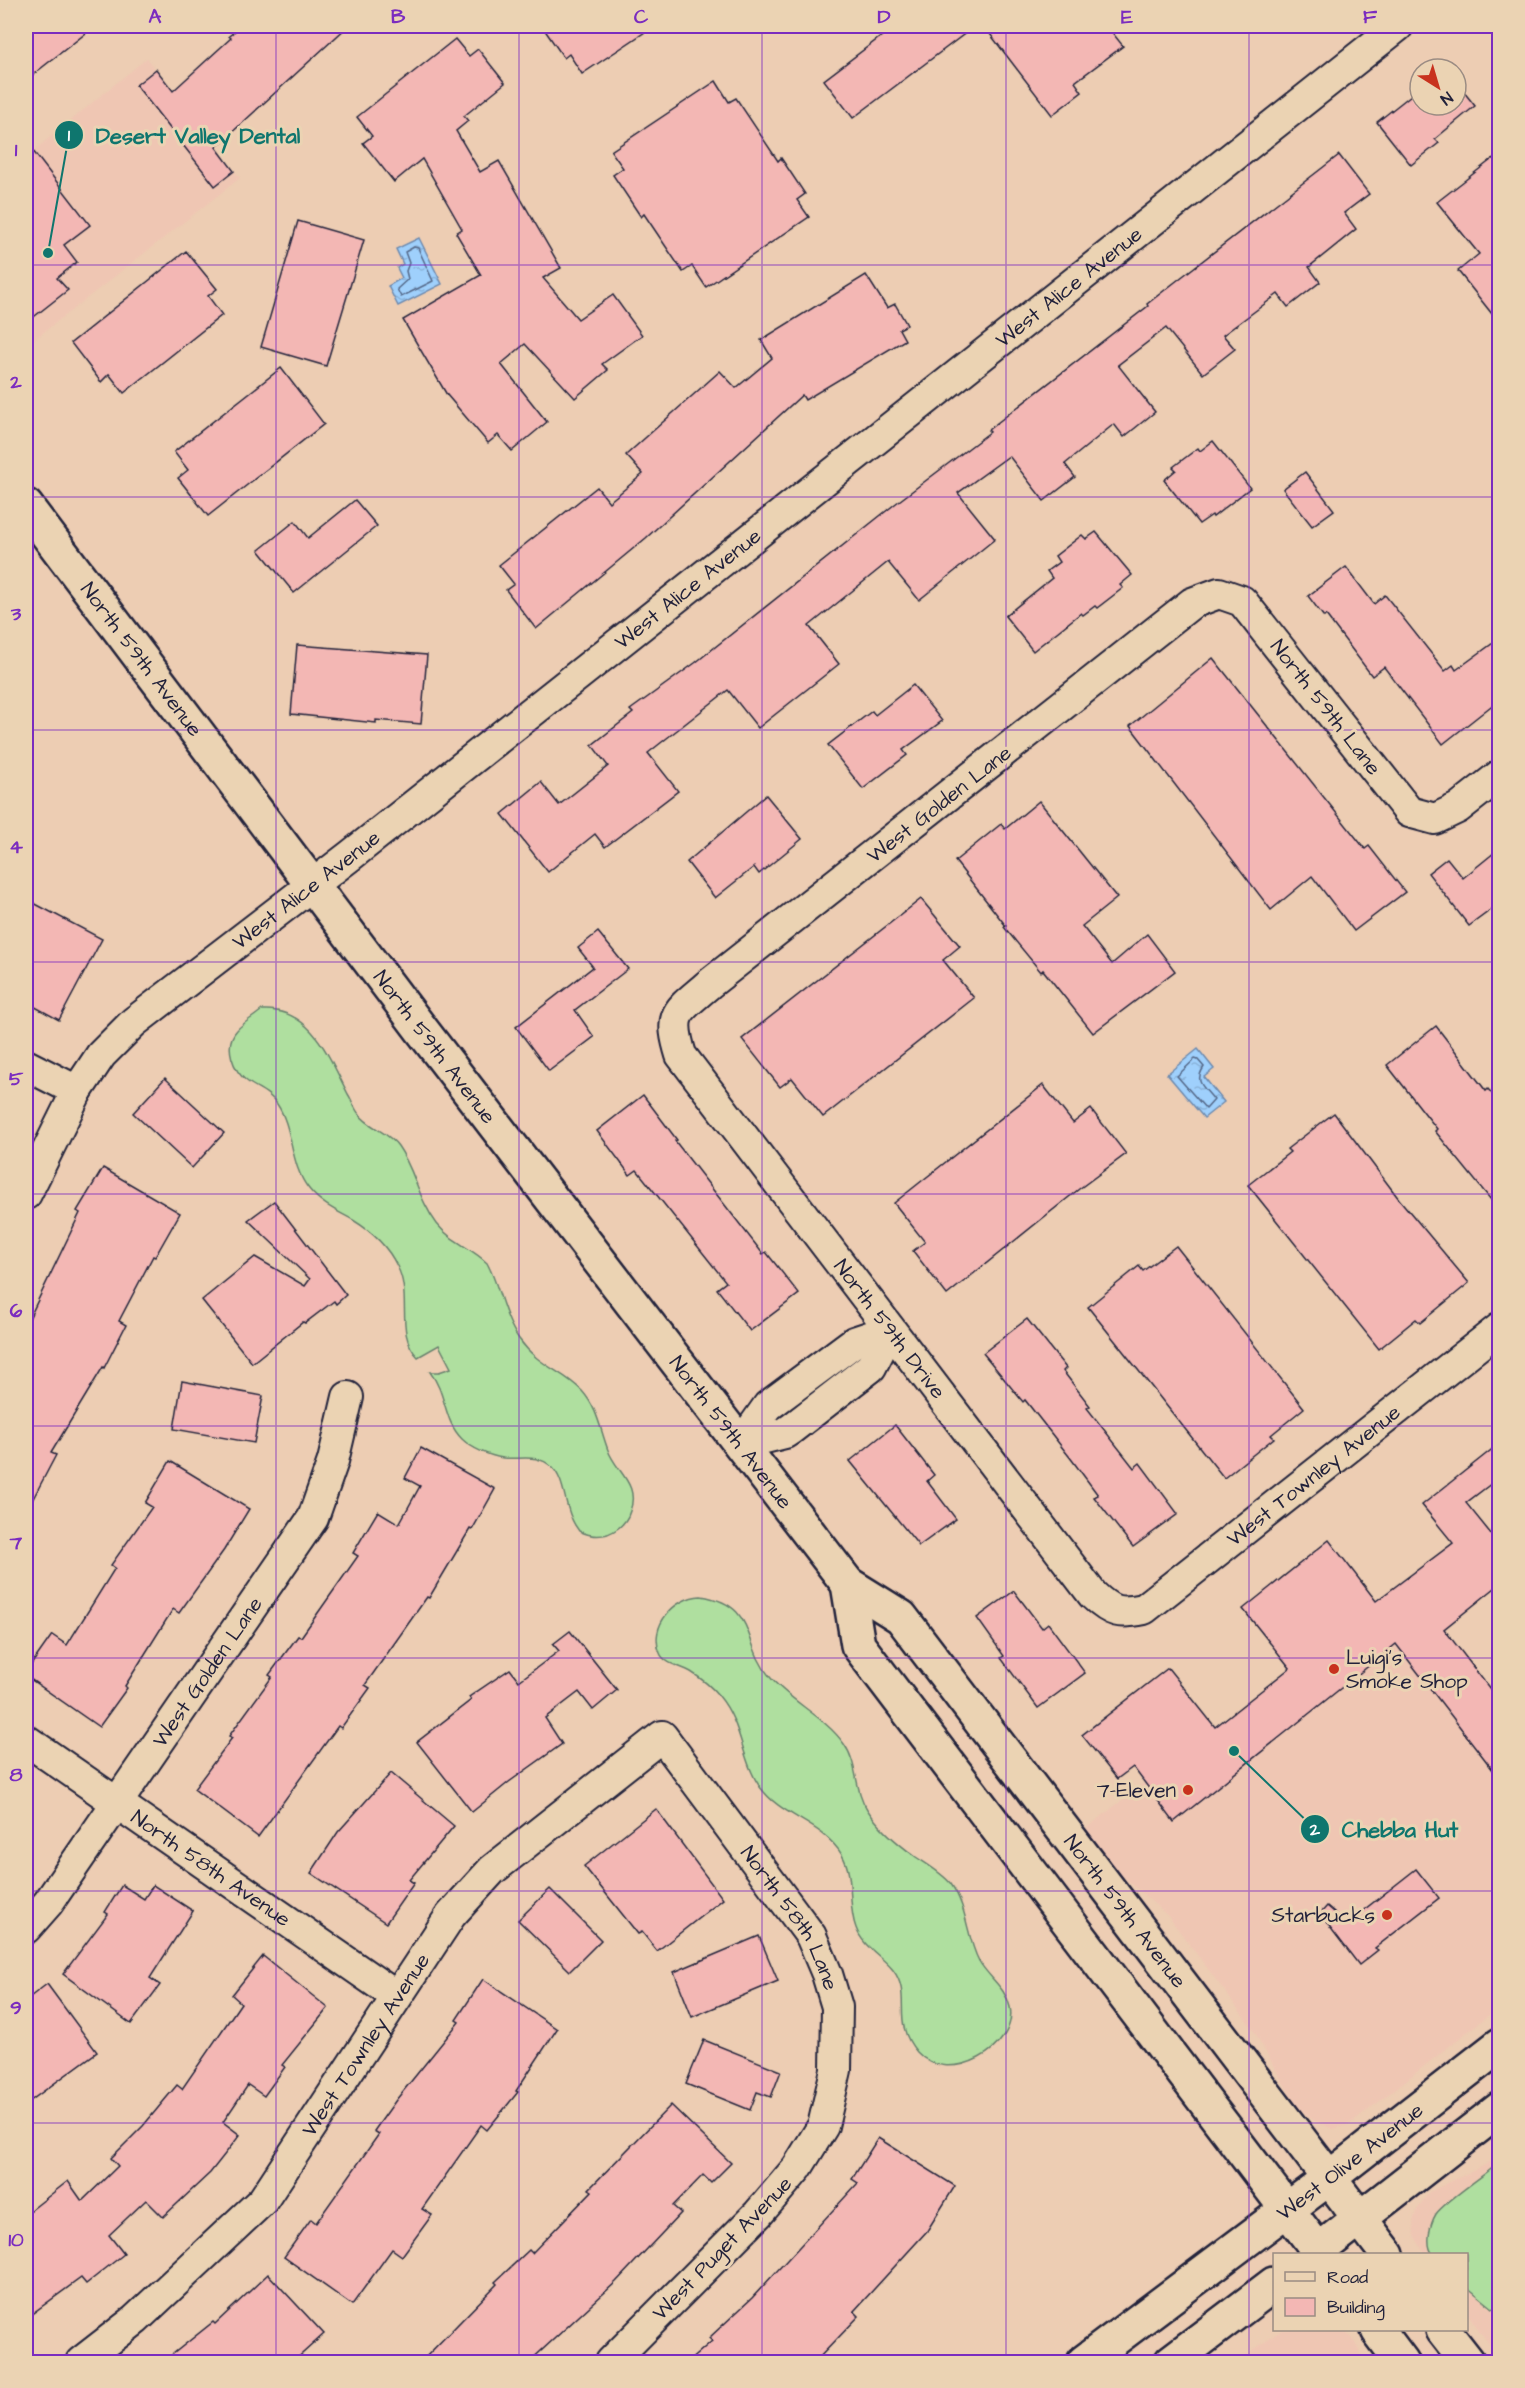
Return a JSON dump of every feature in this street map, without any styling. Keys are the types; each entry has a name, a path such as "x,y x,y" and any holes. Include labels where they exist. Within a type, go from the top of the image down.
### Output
{"main road":[{"name":"North 59th Avenue","path":"26,506 312,886 848,1584 901,1617 1386,2253"},
{"name":"North 59th Avenue","path":"848,1584 858,1645 1318,2253"},
{"name":"West Olive Avenue","path":"1083,2362 1287,2210 1500,2045"},
{"path":"1318,2253 1500,2109"},
{"path":"1171,2362 1273,2286"},
{"path":"1379,2331 1402,2362"},
{"path":"1444,2331 1468,2362"}],"street":[{"name":"West Alice Avenue","path":"26,1194 77,1091 101,1055 134,1022 312,886 1398,26"},
{"name":"North 59th Lane","path":"1219,593 1242,601 1409,812 1435,819 1458,808 1500,775"},
{"name":"West Golden Lane","path":"673,1029 680,1009 709,984 1192,603 1219,593"},
{"name":"North 59th Drive","path":"673,1029 681,1055 1093,1595 1106,1608 1122,1613"},
{"path":"26,1065 77,1091"},
{"name":"West Townley Avenue","path":"1122,1613 1144,1609 1167,1592 1500,1328"},
{"path":"741,1444 785,1433 871,1367 890,1330"},
{"name":"West Golden Lane","path":"26,1928 48,1903 115,1802 313,1518 333,1461 348,1397"},
{"name":"West Townley Avenue","path":"81,2362 135,2320 263,2200 451,1915 492,1870 662,1736"},
{"name":"North 58th Lane","path":"662,1736 811,1936 827,1974 837,2007 837,2040 836,2070 823,2126"},
{"name":"North 58th Avenue","path":"26,1740 396,1996"},
{"name":"West Puget Avenue","path":"611,2362 758,2214 797,2168 823,2126"}],"shaded area":[{"path":"147,58 240,178 26,346 26,157"},
{"path":"1405,1579 1499,1700 1499,2007 1357,2119 1348,2125 1333,2129 1311,2119 1297,2107 1251,2026 1168,1916 1108,1863 1084,1830"},
{"path":"1499,2153 1499,2358 1468,2314 1468,2253 1424,2253 1414,2235 1413,2222 1416,2211 1429,2192 1485,2165"},
{"path":"1281,2331 1346,2331 1365,2362 1236,2362"}],"green space":[{"path":"262,1010 279,1011 293,1017 316,1037 359,1114 367,1123 394,1141 404,1155 425,1205 437,1224 448,1235 487,1263 509,1321 519,1339 534,1356 567,1378 587,1398 595,1412 608,1450 632,1493 629,1514 617,1529 598,1536 579,1531 570,1515 557,1473 552,1467 541,1460 503,1458 486,1453 466,1442 456,1432 451,1424 440,1389 430,1372 451,1368 439,1345 418,1357 411,1347 405,1326 402,1278 393,1259 384,1246 366,1229 324,1203 309,1189 298,1169 286,1124 277,1104 267,1094 248,1082 234,1065 230,1050 233,1036 240,1027"},
{"path":"701,1596 719,1601 732,1608 740,1616 761,1664 770,1677 836,1734 844,1744 852,1759 863,1801 872,1816 896,1841 943,1876 957,1893 979,1961 1001,1988 1010,2007 1010,2022 1004,2036 979,2058 963,2064 946,2066 931,2062 917,2052 905,2030 899,1980 893,1970 863,1940 856,1928 853,1919 850,1882 842,1855 824,1835 779,1806 760,1787 749,1765 733,1719 716,1692 695,1675 662,1657 657,1643 661,1623 666,1615 682,1602"},
{"path":"1499,2163 1499,2313 1468,2288 1468,2253 1432,2253 1429,2245 1429,2234 1436,2214"}],"water":[{"path":"419,238 442,284 398,306 388,286 402,278 397,268 403,264 396,249"},
{"path":"1198,1049 1214,1069 1204,1077 1224,1102 1204,1118 1167,1074"}],"building":[{"path":"26,26 95,26 26,80"},
{"path":"241,26 348,26 216,147 234,171 215,186 136,85 156,69 173,91"},
{"path":"542,26 654,26 582,74 569,54 564,58"},
{"path":"895,26 975,26 853,118 824,80"},
{"path":"984,26 1107,26 1123,46 1075,82 1082,92 1052,115"},
{"path":"455,39 469,56 478,49 505,83 464,116 468,121 456,131 480,172 499,161 561,268 543,278 578,319 613,295 642,335 602,364 608,370 575,398 525,344 501,364 547,422 512,451 498,435 488,443 447,395 403,320 481,275 456,233 462,229 422,159 394,182 363,143 372,136 357,117"},
{"path":"716,81 729,102 736,98 778,161 781,158 805,194 797,200 809,217 706,287 692,266 683,272 644,214 641,217 613,175 623,168 611,151"},
{"path":"1408,97 1408,117 1462,117 1435,139 1439,143 1411,165 1377,122"},
{"path":"1468,97 1475,106 1468,112"},
{"path":"26,142 90,225 64,245 77,262 57,278 68,290 26,323"},
{"path":"1500,153 1500,324 1458,271 1479,254 1437,202"},
{"path":"1339,155 1369,194 1344,213 1356,229 1309,267 1320,282 1288,307 1278,294 1223,335 1235,349 1203,374 1166,328 1118,365 1155,412 1124,437 1114,424 1065,464 1075,477 1044,501 1009,456 958,493 995,539 919,600 888,562 809,626 839,664 758,728 728,690 648,753 678,791 605,847 595,834 548,872 502,814 541,782 559,805 608,766 592,745 633,713 630,710 695,663 895,504 990,432 988,430 1148,306 1147,304"},
{"path":"298,221 364,240 326,366 261,347"},
{"path":"186,251 217,289 208,296 222,315 124,393 109,374 101,382 71,343"},
{"path":"866,275 887,308 895,304 907,325 899,329 905,340 805,400 802,395 646,538 536,629 506,590 514,584 499,565 597,487 609,502 643,474 626,455 720,371 736,388 772,358 761,340"},
{"path":"281,368 324,424 208,516 178,478 188,470 174,452"},
{"path":"1213,441 1250,488 1213,517 1212,515 1199,524 1164,480 1176,470 1173,467 1198,448 1200,451"},
{"path":"1305,472 1334,510 1312,526 1283,489"},
{"path":"355,500 377,526 294,593 259,550 295,521 308,538"},
{"path":"1096,532 1132,575 1120,585 1123,588 1097,608 1095,606 1083,615 1081,613 1033,651 1005,616 1052,578 1047,571 1059,562 1055,556 1082,535 1086,539"},
{"path":"1346,567 1374,604 1385,595 1445,671 1453,665 1456,670 1500,638 1500,699 1443,744 1384,667 1372,676 1326,615 1324,617 1308,596"},
{"path":"297,645 427,655 421,724 376,720 376,723 291,714"},
{"path":"1213,658 1365,849 1369,846 1405,892 1354,931 1312,876 1271,910 1130,726"},
{"path":"913,685 942,721 903,750 907,755 863,789 828,745 872,711 875,715"},
{"path":"766,795 802,839 759,874 754,867 715,898 687,862"},
{"path":"1039,801 1117,898 1082,926 1112,964 1147,934 1175,971 1093,1033 1043,970 1041,972 1004,927 1006,926 955,861 1001,824 1005,829"},
{"path":"1500,848 1500,903 1469,926 1428,873 1447,858 1463,878"},
{"path":"26,899 102,939 59,1020 26,1002"},
{"path":"921,899 960,946 943,960 974,998 823,1117 792,1078 780,1087 742,1039"},
{"path":"598,932 628,969 575,1010 594,1037 549,1071 516,1027 593,967 578,948"},
{"path":"1436,1026 1486,1091 1488,1089 1500,1103 1500,1211 1435,1131 1437,1129 1387,1065"},
{"path":"165,1078 224,1133 192,1168 133,1113"},
{"path":"1043,1085 1073,1123 1091,1109 1126,1154 947,1295 913,1251 925,1242 894,1203"},
{"path":"643,1095 677,1140 675,1141 763,1254 766,1252 799,1294 750,1331 717,1289 726,1282 637,1170 630,1175 597,1131"},
{"path":"1334,1113 1399,1199 1469,1283 1420,1323 1416,1319 1379,1349 1248,1185 1290,1152 1287,1149"},
{"path":"103,1168 180,1213 155,1257 153,1256 119,1321 126,1325 104,1368 51,1453 56,1455 26,1512 26,1325 80,1213 77,1211"},
{"path":"274,1201 346,1295 336,1304 334,1301 305,1323 303,1322 252,1363 202,1300 255,1257 305,1286 310,1279 248,1220"},
{"path":"1176,1246 1304,1408 1271,1435 1274,1438 1224,1478 1088,1307 1139,1266 1143,1271"},
{"path":"1027,1319 1066,1368 1063,1371 1090,1406 1087,1408 1134,1468 1140,1463 1178,1514 1133,1547 1094,1497 1098,1495 1072,1460 1025,1400 1023,1402 983,1353"},
{"path":"182,1381 263,1396 254,1443 174,1429"},
{"path":"895,1425 934,1475 927,1481 956,1519 919,1546 850,1461"},
{"path":"1500,1443 1500,1477 1466,1503 1500,1545 1500,1584 1444,1629 1500,1702 1500,1779 1396,1644 1174,1822 1133,1767 1117,1779 1082,1735 1168,1668 1215,1727 1290,1668 1243,1609 1329,1540 1376,1601 1453,1543 1422,1505"},
{"path":"421,1448 495,1489 429,1598 427,1597 365,1685 370,1688 341,1728 338,1726 258,1837 194,1789 232,1738 229,1736 272,1677 269,1675 298,1636 301,1637 358,1556 353,1553 378,1511 399,1524 420,1486 405,1478"},
{"path":"170,1461 249,1509 224,1550 179,1613 173,1609 125,1686 127,1688 99,1727 26,1676 26,1672 52,1635 67,1645 115,1568 111,1565 152,1507 145,1503"},
{"path":"1014,1591 1042,1628 1048,1623 1085,1673 1038,1708 1001,1658 1004,1656 977,1618"},
{"path":"570,1631 617,1690 593,1710 579,1692 545,1718 562,1744 472,1812 417,1742 471,1700 469,1697 510,1669 519,1681 559,1651 553,1644"},
{"path":"391,1773 454,1826 409,1880 414,1883 386,1923 311,1873 338,1832"},
{"path":"656,1809 723,1899 657,1951 642,1932 638,1934 584,1866"},
{"name":"Starbucks","path":"1416,1869 1439,1898 1375,1948 1378,1950 1359,1965 1320,1914 1327,1906 1347,1923"},
{"path":"122,1885 144,1899 153,1885 193,1911 150,1978 160,1985 131,2024 63,1974 108,1914 105,1912"},
{"path":"550,1889 601,1940 570,1971 518,1920"},
{"path":"759,1936 778,1981 692,2017 674,1972"},
{"path":"263,1956 328,2008 282,2065 285,2067 264,2096 248,2085 223,2122 240,2135 210,2173 163,2217 146,2200 109,2235 124,2254 86,2284 81,2278 26,2318 26,2214 68,2181 82,2201 118,2166 111,2158 143,2126 177,2085 182,2089 241,2003 232,1995"},
{"path":"483,1979 557,2029 516,2091 518,2092 487,2130 481,2125 422,2209 432,2215 402,2256 392,2249 352,2305 284,2257 311,2219 316,2223 379,2134 374,2131 396,2100 459,2022 456,2020"},
{"path":"47,1984 97,2052 26,2104 26,2000"},
{"path":"704,2040 781,2071 771,2097 757,2092 750,2110 686,2084"},
{"path":"671,2105 731,2163 711,2183 703,2175 673,2206 681,2213 616,2282 529,2362 421,2362 497,2284 495,2282 529,2250 532,2253 592,2191 589,2189"},
{"path":"878,2138 955,2186 927,2231 854,2311 859,2316 815,2362 688,2362 712,2341 709,2338 752,2298 858,2183 852,2179"},
{"path":"268,2274 324,2334 293,2362 163,2362 213,2322 215,2324"}],"place":[{"name":"Desert Valley Dental","path":"48,253"},
{"name":"Luigi’s Smoke Shop","path":"1334,1669"},
{"name":"Chebba Hut","path":"1234,1751"},
{"name":"7-Eleven","path":"1188,1790"},
{"name":"Starbucks","path":"1387,1915"}]}
